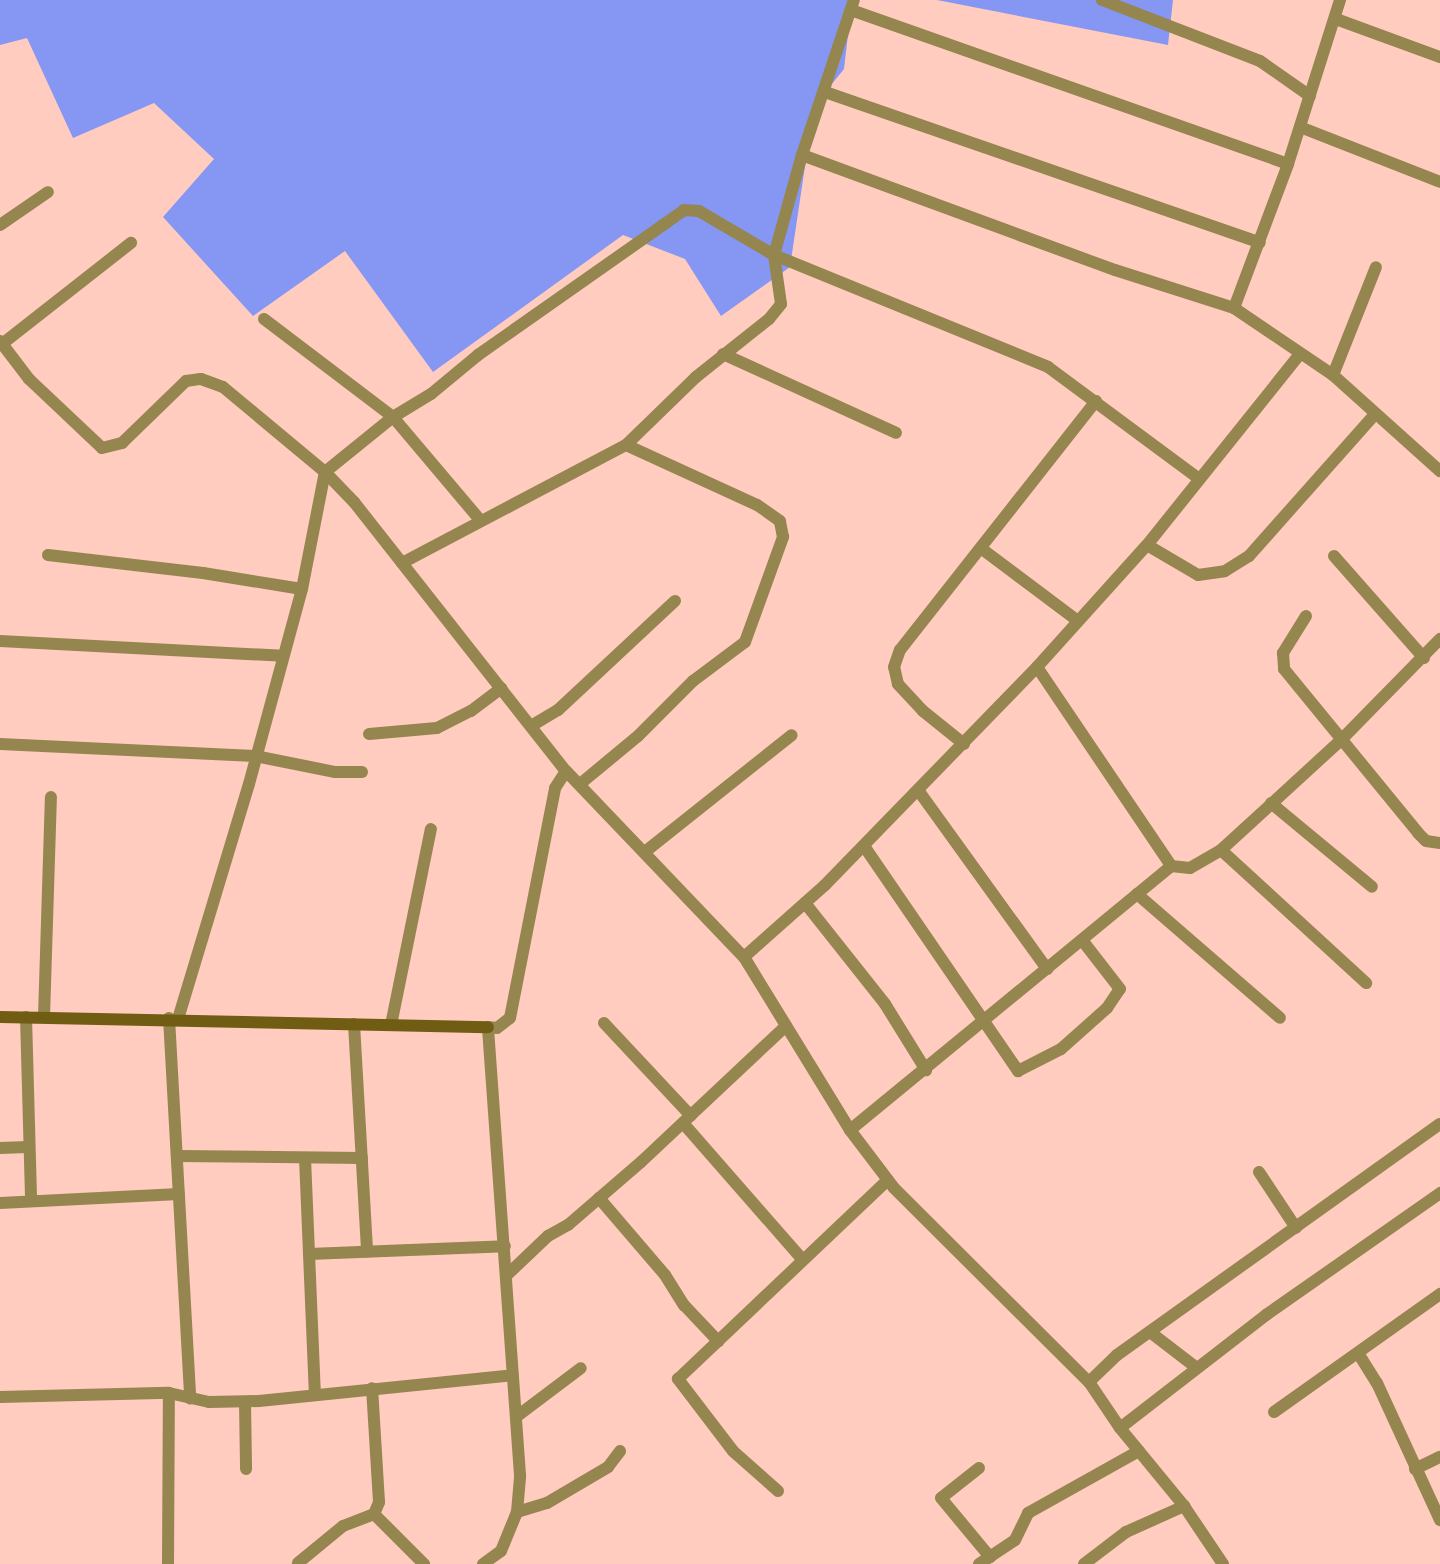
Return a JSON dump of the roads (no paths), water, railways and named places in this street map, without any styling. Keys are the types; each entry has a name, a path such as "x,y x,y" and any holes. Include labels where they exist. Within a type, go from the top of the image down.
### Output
{"street":[{"path":"1102,0 1260,61 1310,96"},
{"path":"1234,308 1288,164 1336,19 1340,0"},
{"path":"402,563 626,445 723,354 769,319 781,304 774,255 802,155 853,5 1288,164"},
{"path":"1336,19 1440,57"},
{"path":"825,92 1260,243"},
{"path":"1300,127 1440,182"},
{"path":"802,155 1135,277 1234,308 1299,355 1333,375 1440,471"},
{"path":"0,225 48,192"},
{"path":"190,1398 177,1156 174,1018 255,756 302,589 325,472 393,417 431,393 478,355 684,210 699,211 774,255 1048,367 1198,478"},
{"path":"131,243 1,343 29,379 102,448 122,443 186,381 201,379 222,387 325,472 402,563 567,771 744,957 850,1130 888,1180 1089,1382 1120,1428 1184,1506 1223,1564"},
{"path":"1333,375 1376,267"},
{"path":"264,319 393,417 480,520"},
{"path":"723,354 896,433"},
{"path":"744,957 806,903 864,846 1037,667 1147,545 1198,478 1299,355"},
{"path":"964,744 917,704 898,684 894,667 900,650 982,549 1096,401"},
{"path":"1147,545 1198,575 1225,571 1249,556 1375,414"},
{"path":"580,784 638,736 693,681 745,642 783,537 780,521 758,505 626,445"},
{"path":"982,549 1078,621"},
{"path":"48,555 192,572 302,589"},
{"path":"1334,556 1424,658"},
{"path":"531,726 558,710 675,602"},
{"path":"1306,616 1283,653 1284,669 1340,741 1418,833 1426,841 1440,843"},
{"path":"850,1130 1171,867 1190,868 1221,850 1340,741 1424,658 1440,639"},
{"path":"0,641 283,656"},
{"path":"1037,667 1171,867"},
{"path":"369,734 437,728 471,711 501,688"},
{"path":"645,851 792,735"},
{"path":"0,744 255,756 335,772 362,772"},
{"path":"0,1017 174,1018 497,1028 510,1018 555,788 567,771"},
{"path":"918,790 1047,969"},
{"path":"44,1017 51,796"},
{"path":"1271,804 1372,887"},
{"path":"391,1025 431,829"},
{"path":"864,846 1018,1071 1061,1048 1107,1008 1120,989 1082,940"},
{"path":"1221,850 1366,983"},
{"path":"1137,894 1280,1018"},
{"path":"806,903 885,1004 926,1070"},
{"path":"26,1017 31,1201"},
{"path":"604,1023 687,1119 802,1259"},
{"path":"354,1024 367,1252"},
{"path":"507,1275 548,1236 599,1198 786,1026"},
{"path":"483,1564 501,1551 517,1512 520,1475 506,1246 488,1027"},
{"path":"1089,1382 1117,1355 1440,1124"},
{"path":"0,1148 28,1147"},
{"path":"177,1156 362,1158"},
{"path":"304,1158 315,1394"},
{"path":"1259,1172 1296,1228"},
{"path":"778,1491 733,1451 678,1379 802,1259 888,1180"},
{"path":"1120,1428 1197,1368 1440,1192"},
{"path":"0,1203 179,1194"},
{"path":"599,1198 665,1275 684,1305 718,1341"},
{"path":"309,1254 506,1246"},
{"path":"1275,1412 1440,1294"},
{"path":"1150,1332 1197,1368"},
{"path":"1358,1353 1377,1383 1440,1520"},
{"path":"516,1417 581,1368"},
{"path":"0,1397 169,1393 190,1398 244,1402 513,1375"},
{"path":"298,1563 343,1526 374,1514 379,1502 372,1388"},
{"path":"168,1564 169,1393"},
{"path":"244,1402 246,1469"},
{"path":"517,1512 547,1503 608,1467 620,1451"},
{"path":"979,1468 941,1497 984,1561 1015,1540 1028,1513 1139,1451"},
{"path":"1415,1469 1440,1457"},
{"path":"1084,1564 1126,1532 1184,1506"},
{"path":"374,1514 424,1564"}]}
